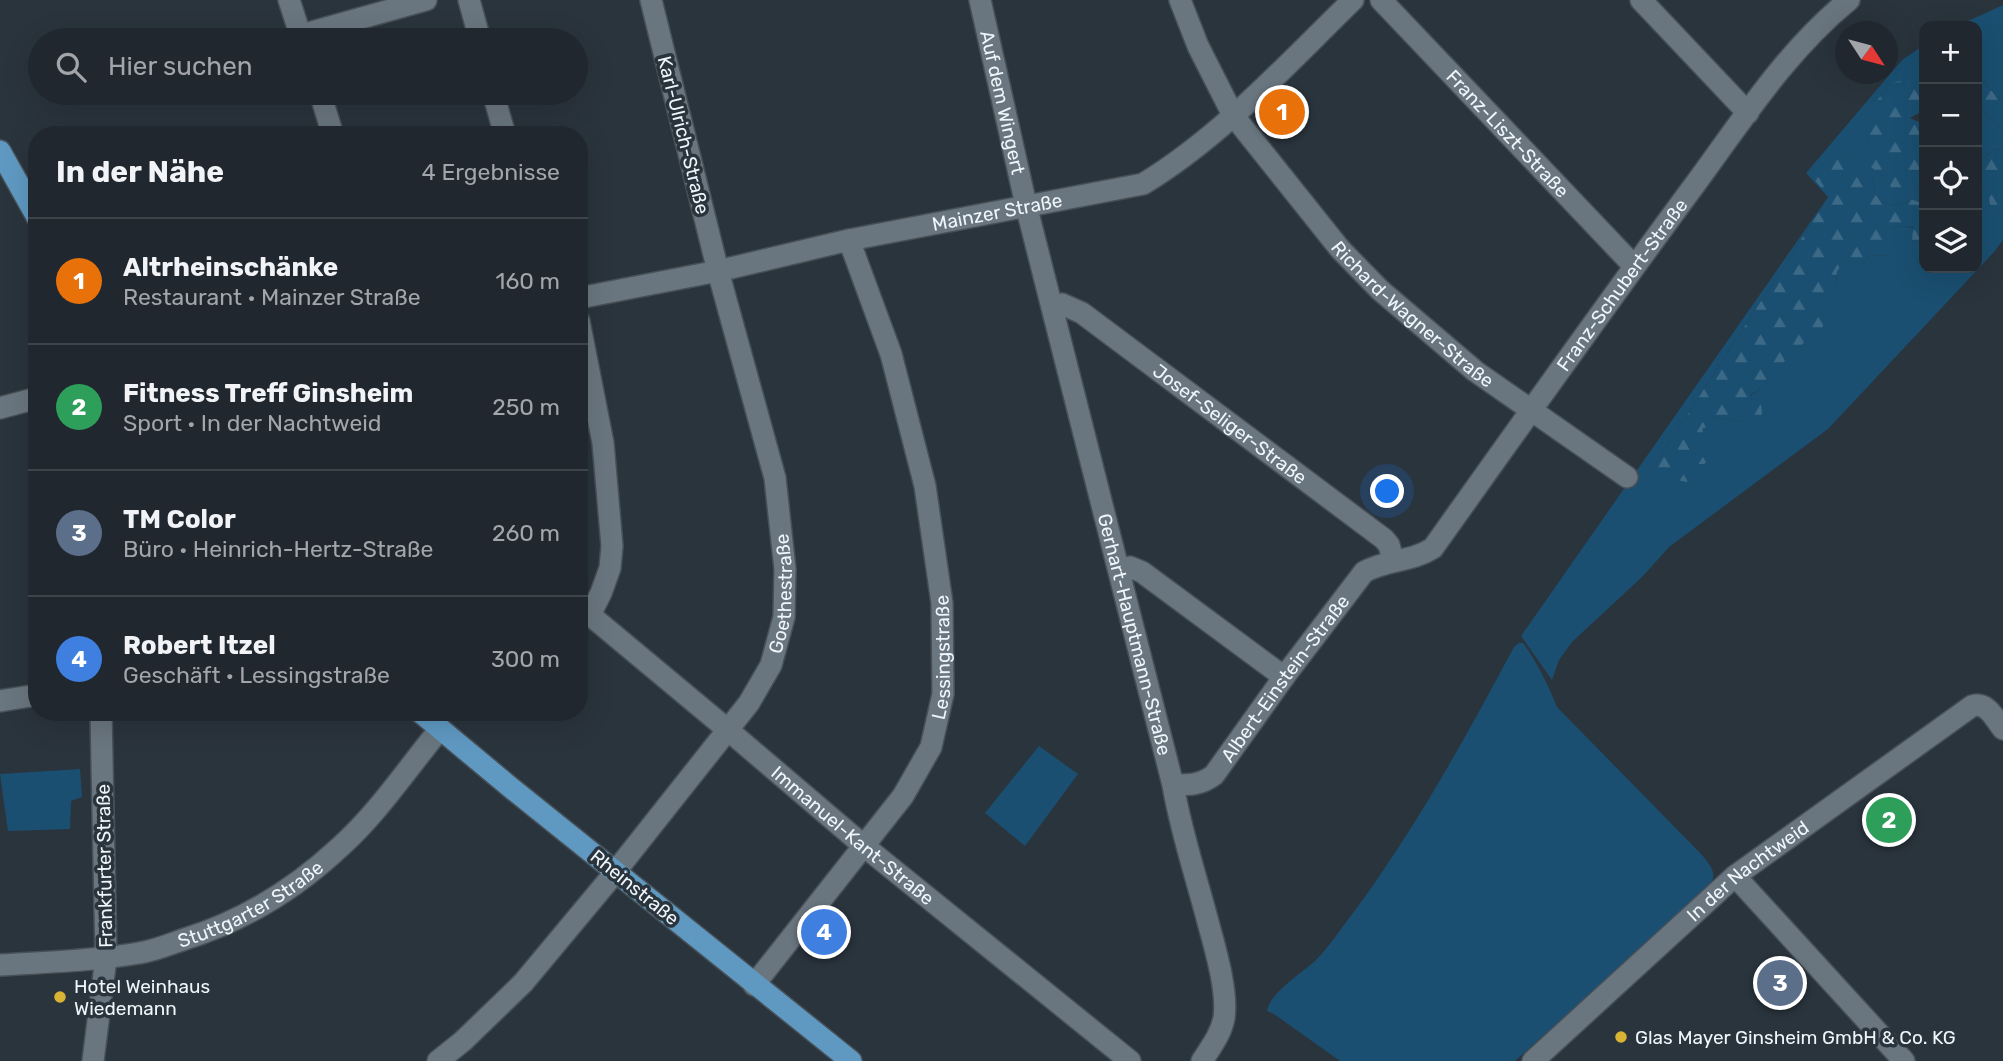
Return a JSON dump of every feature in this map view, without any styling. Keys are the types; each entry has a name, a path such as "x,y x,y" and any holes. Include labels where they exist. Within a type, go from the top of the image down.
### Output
{"main road":[{"path":"0,152 28,201"},
{"name":"Rheinstraße","path":"431,721 851,1061"}],"street":[{"path":"289,0 299,28"},
{"path":"332,28 426,0"},
{"path":"469,0 477,28"},
{"name":"Karl-Ulrich-Straße","path":"651,0 718,271"},
{"name":"Auf dem Wingert","path":"979,0 1026,205"},
{"name":"Richard-Wagner-Straße","path":"1180,0 1198,46 1233,115 1340,249 1380,290 1475,370 1627,477"},
{"name":"Mainzer Straße","path":"588,296 718,271 849,240 1143,184 1166,170 1233,115 1353,0"},
{"name":"Franz-Liszt-Straße","path":"1381,0 1634,266"},
{"path":"1642,0 1748,113"},
{"name":"Franz-Schubert-Straße","path":"1393,560 1418,556 1433,548 1634,266 1788,60 1849,0"},
{"path":"324,105 330,126"},
{"path":"497,105 503,126"},
{"name":"Gerhart-Hauptmann-Straße","path":"1026,205 1173,785 1178,814 1217,954 1224,1016 1220,1032 1202,1061"},
{"name":"Lessingstraße","path":"754,985 904,796 931,747 943,694 942,603 925,486 891,354 849,240"},
{"name":"Goethestraße","path":"438,1061 463,1041 523,983 728,730 749,703 771,665 784,617 785,569 775,478 718,271"},
{"name":"Josef-Seliger-Straße","path":"1052,306 1062,304 1082,313 1384,539 1392,551 1393,560"},
{"path":"588,367 603,443 612,546 610,568 601,593 588,608"},
{"path":"0,408 28,400"},
{"name":"Albert-Einstein-Straße","path":"1173,785 1205,782 1214,775 1364,572 1377,564 1393,560"},
{"path":"1119,569 1130,567 1142,572 1284,677"},
{"name":"Immanuel-Kant-Straße","path":"588,615 863,846 1130,1061"},
{"path":"0,701 28,696"},
{"name":"In der Nachtweid","path":"1534,1061 1735,876 1972,706 1985,706 2003,729"},
{"name":"Frankfurter Straße","path":"93,1061 106,958 100,721"},
{"name":"Stuttgarter Straße","path":"0,965 142,953 204,933 252,911 294,886 341,846 391,791 440,729"},
{"path":"1735,876 1904,1061"}],"green space":[{"path":"2003,5 2003,104 1982,80 1982,21 1968,21"},
{"path":"1919,48 1919,92 1906,83 1898,82 1898,65"},
{"path":"1982,80 2003,104 2003,131 1982,108"},
{"path":"1898,81 1911,84 1919,92 1919,113 1910,118 1919,122 1919,190 1914,186 1903,192 1892,191 1888,178 1864,163 1869,140 1860,139 1855,129 1871,103 1878,99 1889,84 1898,84"},
{"path":"1882,84 1889,84 1878,99 1871,103 1856,129 1869,140 1865,163 1888,178 1914,186 1919,190 1919,202 1911,199 1898,206 1883,203 1875,194 1873,177 1851,159 1841,146 1829,196 1651,471 1701,438 1703,428 1715,417 1744,422 1752,401 1750,396 1762,388 1829,303 1836,284 1837,270 1844,263 1861,267 1869,256 1889,255 1882,237 1889,228 1914,228 1912,241 1919,244 1919,273 1974,273 1828,429 1669,547 1643,576 1572,642 1559,660 1552,680 1521,636 1828,197 1806,173"},
{"path":"1982,108 2003,131 2003,150 1995,149 1982,159"},
{"path":"1841,146 1851,159 1861,163 1873,177 1875,194 1883,203 1898,206 1911,199 1919,202 1919,244 1912,241 1913,227 1889,228 1882,237 1890,244 1889,255 1869,256 1861,267 1850,271 1844,263 1837,271 1836,284 1822,329 1792,352 1762,388 1750,395 1752,401 1761,400 1762,415 1744,422 1715,417 1715,426 1703,428 1702,438 1716,439 1715,454 1704,464 1696,464 1687,482 1665,478 1651,471 1829,196 1808,173 1831,148"},
{"path":"1995,149 2003,150 2003,207 1998,211 1991,211 1989,198 1985,188 1982,188 1982,159"},
{"path":"1982,188 1985,188 1998,211 2003,207 2003,240 1982,265"},
{"path":"1982,216 1989,217 1990,231 1982,242"},
{"path":"1523,643 1533,658 1557,707 1703,856 1712,870 1712,881 1515,1061 1340,1061 1267,1011 1269,1004 1279,991 1314,962 1366,896 1433,792 1514,647"},
{"path":"1039,746 1078,774 1025,846 985,813"},
{"path":"80,769 82,797 71,801 70,829 8,831 0,774"}],"place":[{"name":"Altrheinschänke","path":"1282,112"},
{"name":"Fitness Treff Ginsheim","path":"1889,820"},
{"name":"Robert Itzel","path":"824,932"},
{"name":"TM Color","path":"1780,983"},
{"name":"Hotel Weinhaus Wiedemann","path":"60,997"},
{"name":"Glas Mayer Ginsheim GmbH & Co. KG","path":"1621,1037"}]}
